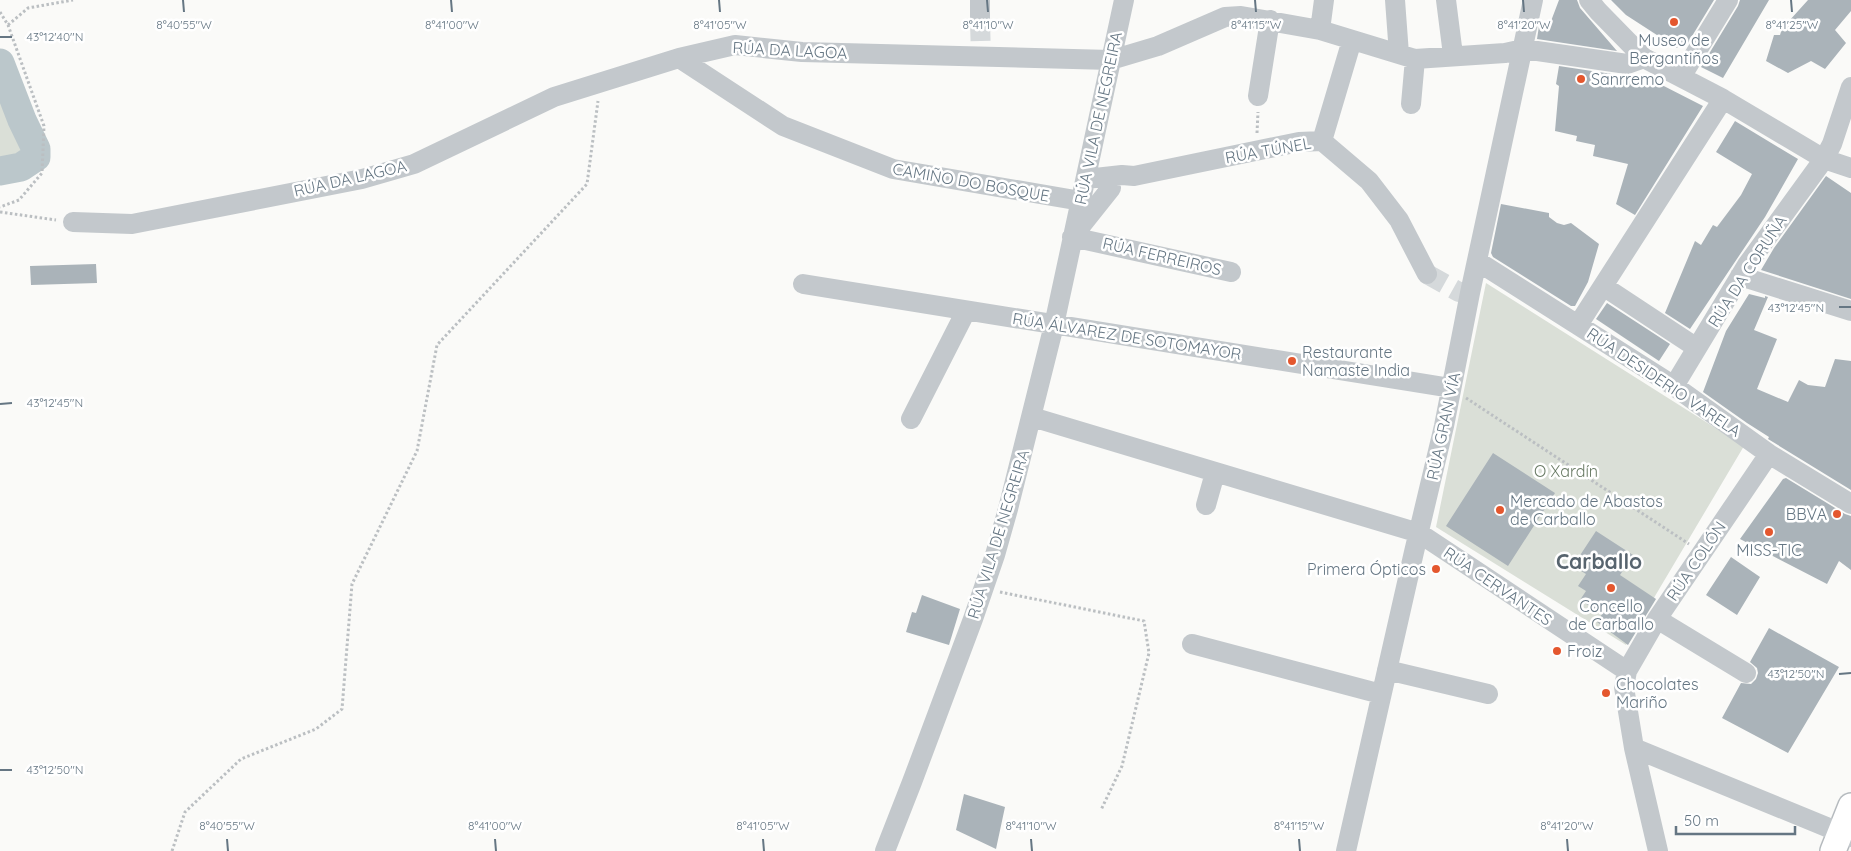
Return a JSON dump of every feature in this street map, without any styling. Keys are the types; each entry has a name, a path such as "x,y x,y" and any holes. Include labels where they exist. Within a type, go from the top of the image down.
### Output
{"main road":[{"path":"1841,840 1851,806"}],"street":[{"path":"980,0 980,20"},
{"name":"RÚA VILA DE NEGREIRA","path":"884,851 912,782 983,589 1008,509 1054,325 1072,237 1084,197 1124,0"},
{"path":"1320,30 1324,0"},
{"path":"1394,0 1407,56 1411,104"},
{"path":"1446,0 1453,55"},
{"name":"RÚA GRAN VÍA","path":"1346,851 1444,426 1533,0"},
{"path":"1680,77 1728,0"},
{"path":"1593,6 1644,58 1723,99 1824,159 1851,168"},
{"name":"RÚA DA LAGOA","path":"73,222 132,224 362,179 414,164 554,98 679,58 734,45 802,52 1111,60 1158,46 1225,17 1241,16 1320,30 1407,56 1505,53 1523,49 1627,64 1644,58"},
{"path":"1258,96 1270,20"},
{"path":"1322,141 1352,40"},
{"name":"CAMIÑO DO BOSQUE","path":"679,58 783,126 893,169 1084,197"},
{"name":"RÚA DA CORUÑA","path":"1674,386 1740,276 1824,159 1832,144 1851,87"},
{"path":"1578,325 1723,99"},
{"name":"RÚA TÚNEL","path":"1084,197 1122,180 1299,142 1322,141 1369,181 1399,220 1427,274"},
{"path":"1092,151 1098,161 1122,180"},
{"path":"1824,159 1836,172 1851,180"},
{"name":"RÚA VILA DE NEGREIRA","path":"1084,197 1122,180"},
{"name":"RÚA FERREIROS","path":"1084,197 1093,241"},
{"name":"RÚA FERREIROS","path":"1072,237 1230,272"},
{"name":"RÚA DESIDERIO VARELA","path":"1477,261 1674,386 1769,454 1851,504"},
{"path":"1740,276 1851,311"},
{"name":"RÚA ÁLVAREZ DE SOTOMAYOR","path":"803,284 1451,388"},
{"path":"1604,286 1697,348"},
{"path":"911,419 966,311"},
{"name":"RÚA CERVANTES","path":"1032,417 1419,533 1627,672"},
{"name":"RÚA COLÓN","path":"1627,672 1657,619 1769,454"},
{"path":"1206,505 1215,472"},
{"path":"1657,619 1746,673"},
{"path":"1192,644 1381,694"},
{"path":"1387,670 1488,694"},
{"path":"1627,672 1624,687 1634,748 1658,851"},
{"path":"1634,748 1841,840"}],"path":[{"path":"8,25 28,8 74,0"},
{"path":"0,12 8,25 44,126 42,173 19,200 0,207"},
{"path":"172,851 185,812 241,759 316,729 342,709 352,584 417,451 436,345 588,184 600,83"},
{"path":"1256,151 1258,96"},
{"path":"0,212 73,222"},
{"path":"1451,388 1702,552"},
{"path":"983,589 1144,621 1149,653 1122,766 1101,810"}],"green space":[{"path":"0,63 22,120 36,149 36,157 21,167 0,171"},
{"name":"O Xardín","path":"1486,283 1744,446 1626,645 1436,527"}],"building":[{"path":"1559,0 1577,0 1580,8 1617,51 1537,39 1539,26 1548,29"},
{"path":"1611,0 1714,0 1686,46 1680,43 1677,48 1626,15"},
{"path":"1740,0 1769,0 1723,78 1701,67"},
{"path":"1808,0 1851,0 1851,11 1835,30 1846,43 1825,69 1811,61 1788,73 1766,61 1774,35 1780,35 1785,19 1789,21"},
{"path":"1559,66 1625,76 1632,75 1654,81 1703,106 1635,215 1616,204 1628,164 1593,156 1595,145 1576,141 1577,136 1555,131 1559,86 1556,84"},
{"path":"1735,121 1798,159 1765,217 1690,329 1665,313 1695,241 1701,245 1713,225 1717,227 1741,195 1752,174 1716,152"},
{"path":"1826,176 1851,193 1851,299 1761,270 1774,248"},
{"path":"1501,204 1549,213 1549,217 1557,223 1564,225 1571,223 1599,244 1588,282 1575,306 1571,306 1493,257 1491,253"},
{"path":"96,264 97,283 31,285 30,266"},
{"path":"1749,294 1768,297 1754,330 1777,339 1757,389 1788,402 1799,380 1808,385 1825,387 1835,359 1851,361 1851,490 1768,439 1769,437 1703,392 1726,331"},
{"path":"1607,303 1670,344 1659,361 1596,319"},
{"name":"Mercado de Abastos de Carballo","path":"1493,453 1555,493 1508,566 1446,526"},
{"path":"1786,478 1851,516 1851,570 1839,561 1827,584 1740,539 1783,479"},
{"name":"Concello de Carballo","path":"1596,531 1633,555 1620,575 1656,599 1628,645 1597,622 1602,614 1580,600 1586,591 1578,586 1586,574 1573,566"},
{"path":"1731,557 1760,577 1737,615 1706,595"},
{"path":"922,595 960,609 949,645 906,632 912,612 916,613"},
{"path":"1769,628 1839,667 1788,753 1722,718 1741,683 1751,684 1756,679 1757,668 1750,662"},
{"path":"964,794 1005,807 996,849 956,830"}],"waterway":[{"path":"0,63 22,120 36,149 36,157 21,167 0,171"}],"tunnel":[{"path":"980,21 981,57"},
{"path":"1427,274 1459,292 1470,293"}],"place":[{"name":"Museo de Bergantiños","path":"1674,22"},
{"name":"Sanrremo","path":"1581,79"},
{"name":"Restaurante Namaste India","path":"1292,361"},
{"name":"Mercado de Abastos de Carballo","path":"1500,510"},
{"name":"BBVA","path":"1837,514"},
{"name":"MISS-TIC","path":"1769,532"},
{"name":"Primera Ópticos","path":"1436,569"},
{"name":"Concello de Carballo","path":"1611,588"},
{"name":"Froiz","path":"1557,651"},
{"name":"Chocolates Mariño","path":"1606,693"}],"district":[{"name":"Carballo","path":"1599,561"}]}
